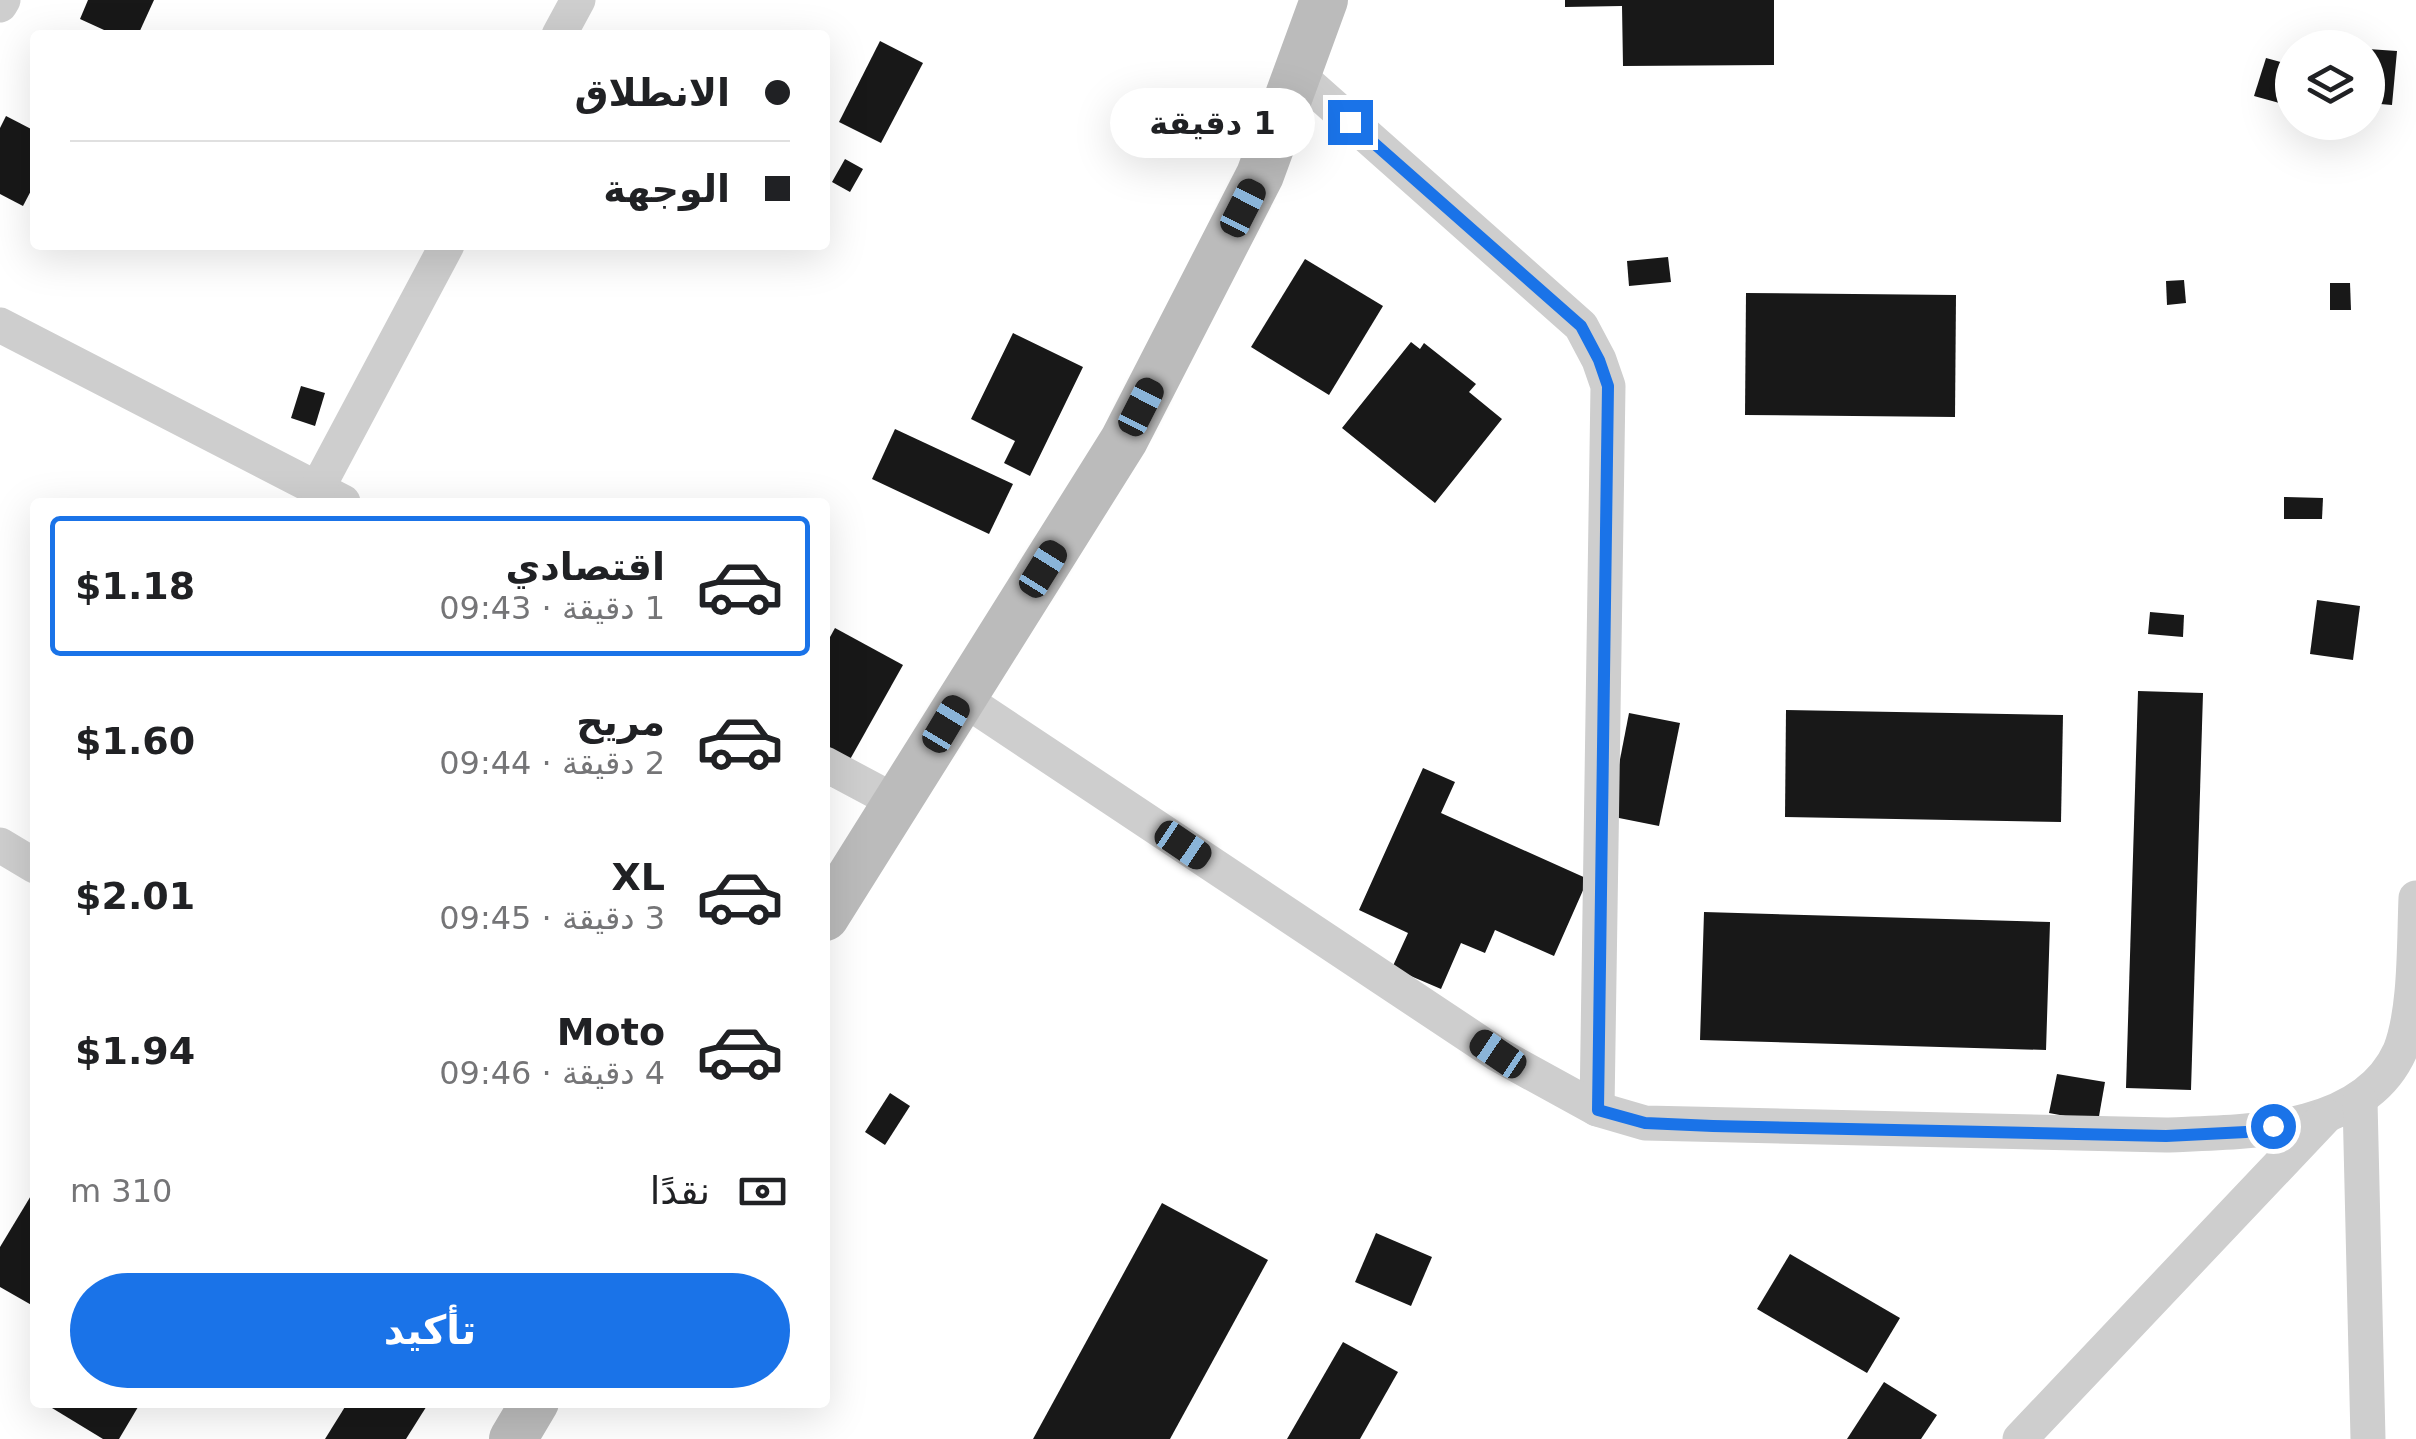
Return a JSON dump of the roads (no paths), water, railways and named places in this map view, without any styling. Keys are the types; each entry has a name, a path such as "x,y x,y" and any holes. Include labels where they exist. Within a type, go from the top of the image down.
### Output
{"main road":[{"path":"830,910 1124,440 1260,175 1324,0"},
{"path":"512,1439 532,1408"}],"street":[{"path":"562,30 578,0"},
{"path":"1297,74 1581,326 1608,386 1598,1110"},
{"path":"0,325 330,496 445,250"},
{"path":"962,698 1498,1054 1598,1110 1645,1123 2166,1136 2246,1132 2326,1116 2360,1101 2400,1051 2413,1003 2416,898"},
{"path":"830,767 898,803"},
{"path":"0,846 30,863"},
{"path":"2360,1101 2368,1439"},
{"path":"2020,1439 2326,1116"}]}
